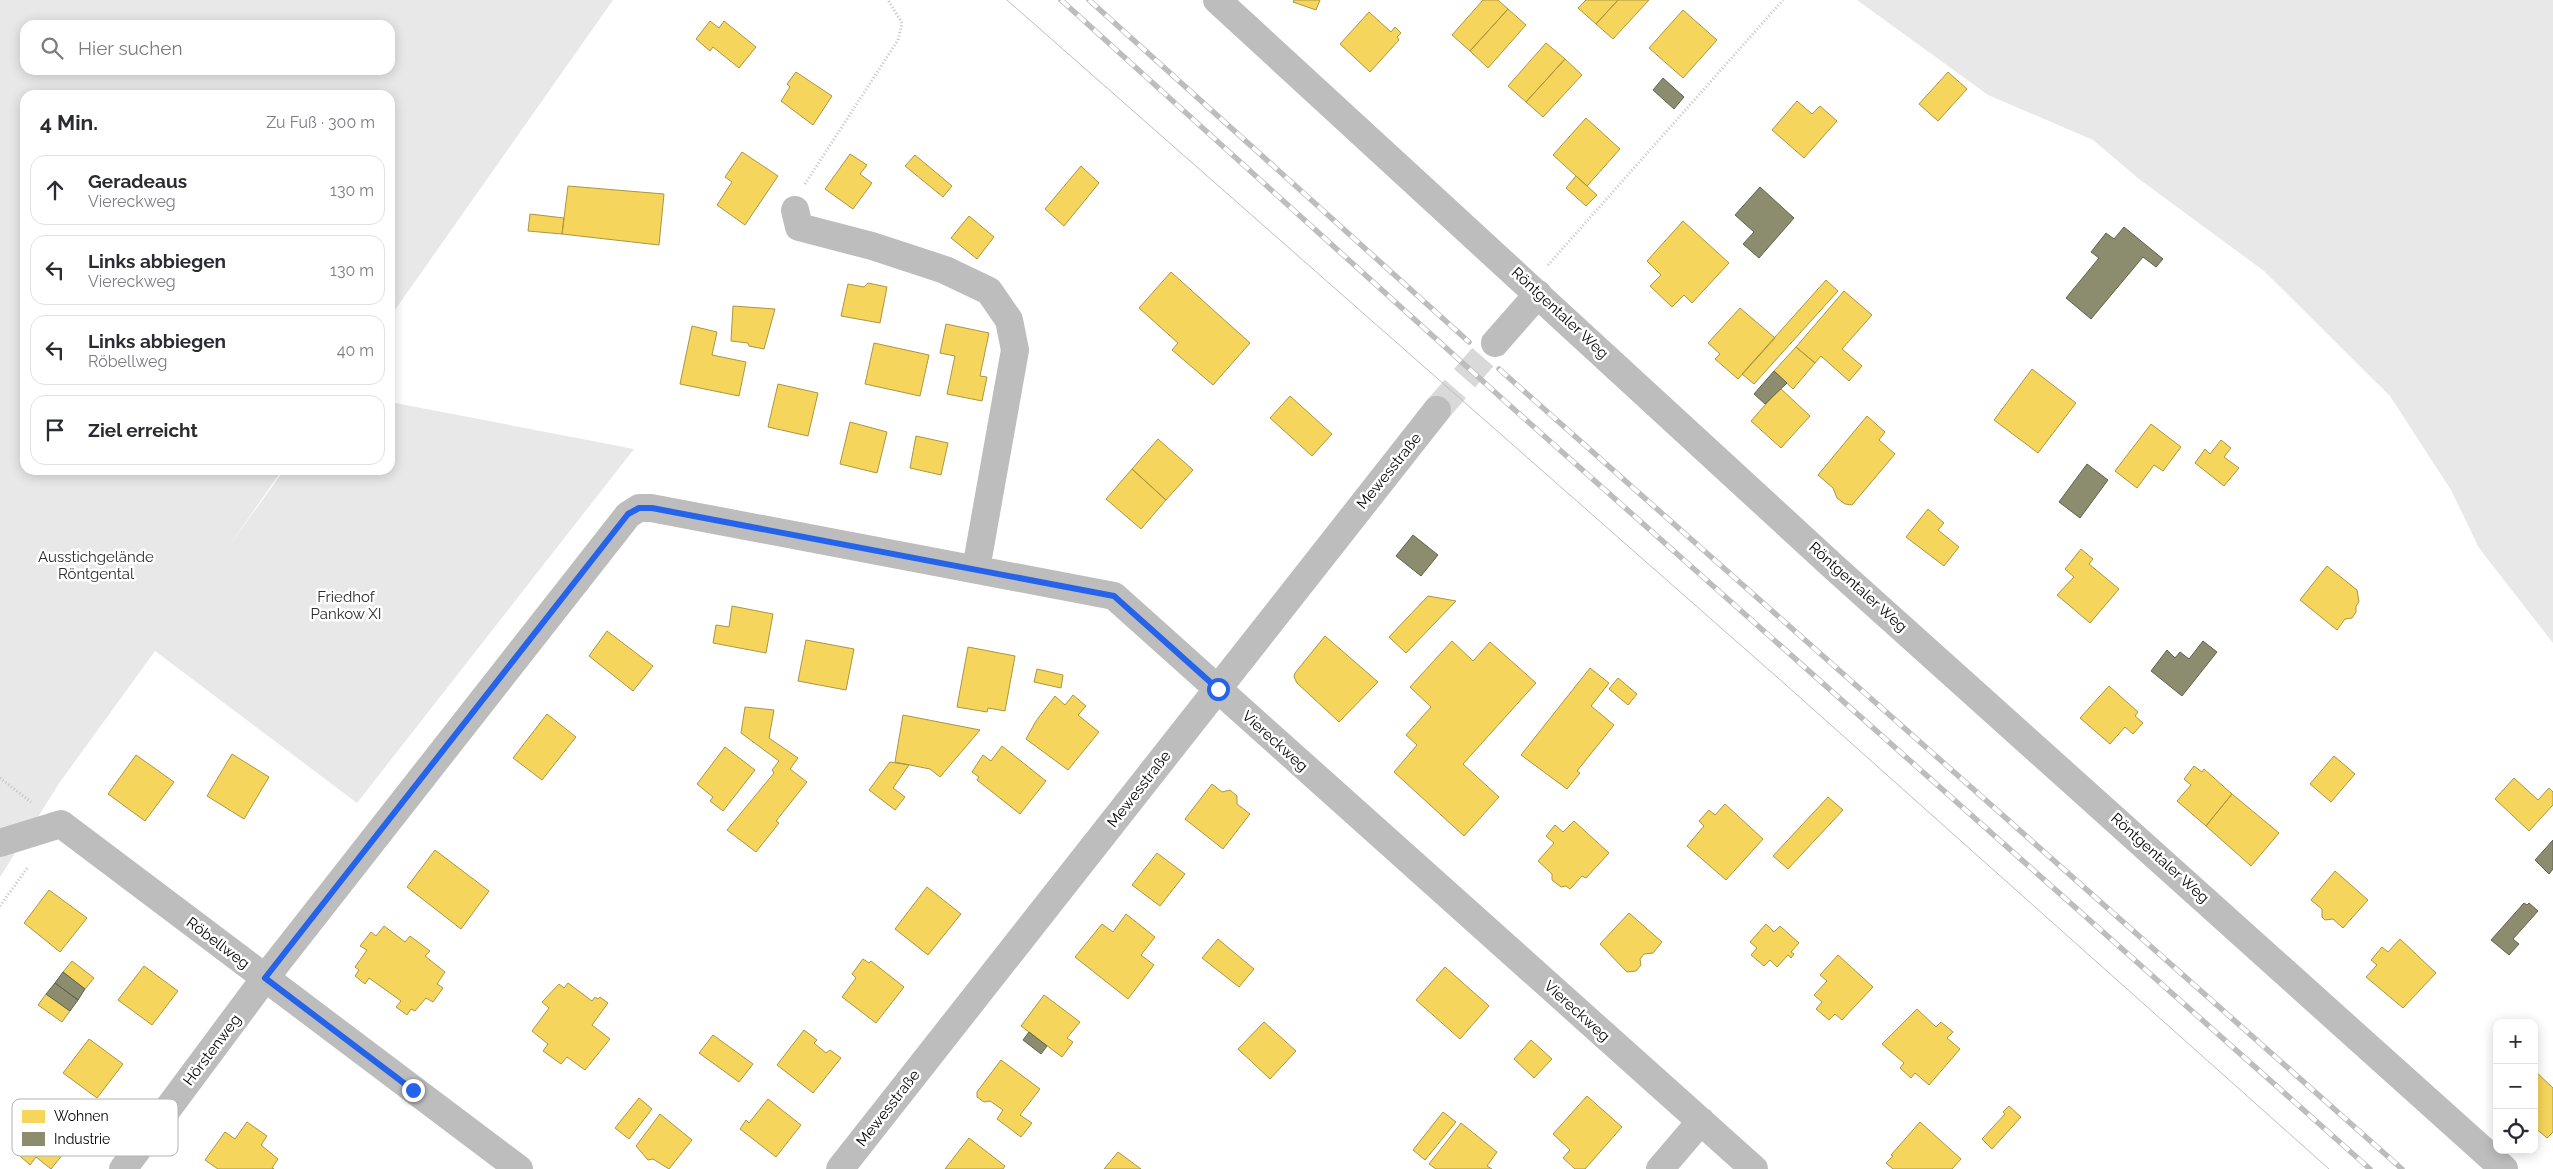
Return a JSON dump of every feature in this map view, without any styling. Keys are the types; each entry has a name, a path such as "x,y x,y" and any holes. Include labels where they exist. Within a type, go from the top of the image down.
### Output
{"street":[{"name":"Röntgentaler Weg","path":"1217,0 1836,569 2504,1169"},
{"path":"796,210 799,228 872,246 945,270 989,291 1010,320 1015,350 976,569"},
{"path":"1495,343 1538,294"},
{"name":"Mewesstraße","path":"840,1169 1437,410"},
{"name":"Viereckweg","path":"265,978 628,514 639,508 652,508 1114,596 1754,1169"},
{"name":"Röbellweg","path":"0,842 61,824 519,1169"},
{"name":"Hörstenweg","path":"175,1099 265,978"},
{"path":"1660,1169 1701,1121"},
{"name":"Hörstenweg","path":"123,1169 133,1156"}],"path":[{"path":"796,210 807,178 898,40 902,23 888,0"},
{"path":"1538,294 1548,264 1783,0"}],"green space":[{"path":"0,0 613,0 395,310 395,90 20,90 20,475 279,475 227,549 280,475 395,475 395,403 634,449 357,803 155,651 60,782 0,877"},
{"path":"1857,0 2553,0 2553,643 2479,548 2451,490 2390,396 2264,271 2139,179 2093,140 1988,95"}],"building: Wohnen":[{"path":"1294,0 1320,0 1316,10 1293,2"},
{"path":"1483,0 1498,0 1508,9 1470,51 1452,35"},
{"path":"1586,0 1618,0 1596,24 1578,8"},
{"path":"1618,0 1649,0 1613,39 1596,24"},
{"path":"1508,9 1526,25 1488,68 1470,51"},
{"path":"1683,10 1717,40 1683,78 1649,48"},
{"path":"1369,12 1391,32 1395,27 1401,33 1397,37 1399,40 1370,72 1340,44"},
{"path":"710,21 719,28 724,21 756,47 739,68 713,47 710,51 696,39"},
{"path":"1546,43 1565,59 1526,102 1508,86"},
{"path":"1565,59 1582,75 1543,117 1526,102"},
{"path":"796,72 832,96 813,125 781,101 790,87 787,84"},
{"path":"1948,72 1967,89 1938,121 1919,104"},
{"path":"1797,101 1812,114 1820,106 1837,121 1804,158 1772,130"},
{"path":"1586,118 1620,149 1587,186 1553,155"},
{"path":"742,152 778,176 745,225 717,205 732,182 725,177"},
{"path":"850,154 867,165 860,174 872,183 853,209 825,189"},
{"path":"915,155 952,186 943,197 905,166"},
{"path":"1081,166 1099,183 1064,226 1045,209"},
{"path":"1576,176 1597,195 1586,206 1566,188"},
{"path":"568,186 664,194 659,245 562,234"},
{"path":"530,214 564,218 562,234 528,231"},
{"path":"969,216 994,237 977,259 951,238"},
{"path":"1683,221 1729,263 1692,303 1684,295 1672,307 1650,286 1661,275 1647,261"},
{"path":"1171,272 1250,343 1213,385 1172,350 1178,343 1139,308"},
{"path":"1826,280 1838,291 1754,384 1742,374"},
{"path":"868,283 887,287 880,323 841,316 848,284 864,287"},
{"path":"1844,291 1872,315 1842,349 1862,366 1849,381 1821,356 1815,363 1796,347"},
{"path":"733,306 775,309 764,349 749,346 748,343 731,341"},
{"path":"1740,308 1775,338 1738,379 1715,359 1720,354 1708,343"},
{"path":"946,324 989,333 980,376 987,377 982,401 947,394 955,356 940,353"},
{"path":"692,326 717,332 712,355 746,362 739,396 680,384"},
{"path":"874,343 929,355 920,396 865,384"},
{"path":"1796,347 1815,363 1793,389 1774,371"},
{"path":"2032,369 2076,403 2038,453 1994,420"},
{"path":"778,384 818,393 808,436 768,427"},
{"path":"1780,388 1810,416 1781,448 1751,421"},
{"path":"1290,396 1332,434 1312,456 1270,418"},
{"path":"1867,416 1885,432 1879,440 1895,454 1852,505 1845,504 1837,498 1833,488 1818,475"},
{"path":"850,422 887,432 877,473 840,464"},
{"path":"2151,424 2181,447 2163,471 2154,465 2137,488 2115,471"},
{"path":"916,436 948,443 941,475 910,468"},
{"path":"1158,439 1193,470 1166,500 1132,469"},
{"path":"2221,440 2231,448 2224,457 2239,468 2224,486 2195,463 2205,449 2210,454"},
{"path":"1132,469 1166,500 1141,529 1106,499"},
{"path":"1928,509 1944,523 1938,530 1959,547 1944,566 1906,537"},
{"path":"2081,549 2093,559 2089,564 2119,589 2090,623 2057,595 2074,577 2065,569"},
{"path":"2327,566 2357,590 2359,602 2352,618 2345,619 2337,630 2300,600"},
{"path":"1428,596 1456,601 1406,653 1389,637"},
{"path":"732,606 773,614 766,653 713,643 716,625 729,627"},
{"path":"607,631 653,666 633,691 589,656"},
{"path":"1325,636 1378,682 1339,722 1297,683 1294,677 1295,673"},
{"path":"806,640 854,649 846,690 798,681"},
{"path":"1452,641 1473,661 1490,642 1536,683 1463,764 1499,797 1464,836 1394,772 1417,745 1406,735 1431,707 1410,687"},
{"path":"968,647 1015,656 1005,711 988,708 987,712 957,707"},
{"path":"1590,668 1609,683 1591,706 1614,725 1577,771 1580,773 1567,789 1521,755"},
{"path":"1037,669 1063,675 1061,688 1034,682"},
{"path":"1618,678 1637,694 1628,705 1609,689"},
{"path":"2109,686 2138,712 2135,716 2143,723 2133,734 2125,727 2110,744 2080,718"},
{"path":"1073,695 1086,706 1078,715 1099,732 1068,770 1026,739 1036,721 1055,696 1065,705"},
{"path":"745,707 774,710 769,738 798,758 790,769 807,782 776,821 779,823 756,852 727,830 774,773 772,770 779,761 741,733"},
{"path":"547,714 576,737 542,780 513,758"},
{"path":"903,715 980,730 940,777 930,769 895,762"},
{"path":"1002,746 1046,781 1020,814 977,780 979,777 972,772 983,755 991,761"},
{"path":"725,747 755,770 723,811 710,801 713,797 697,784"},
{"path":"232,754 269,777 244,819 207,796"},
{"path":"136,755 174,782 145,821 108,794"},
{"path":"2334,756 2355,774 2331,802 2310,784"},
{"path":"890,762 909,765 893,788 905,797 895,810 869,790"},
{"path":"2194,766 2202,772 2204,769 2232,794 2206,826 2177,801 2191,785 2184,779"},
{"path":"2514,778 2538,800 2549,788 2553,792 2553,805 2529,831 2495,799"},
{"path":"1212,784 1222,792 1230,790 1237,796 1237,804 1250,814 1223,849 1185,819"},
{"path":"2232,794 2279,833 2251,866 2206,826"},
{"path":"1828,797 1843,810 1788,869 1773,856"},
{"path":"1725,804 1763,839 1726,880 1687,846 1704,826 1699,821 1709,810 1715,815"},
{"path":"1574,821 1609,853 1586,878 1582,876 1570,889 1566,886 1561,887 1552,880 1552,874 1538,861 1554,843 1546,836 1555,825 1563,832"},
{"path":"435,850 489,891 461,929 407,887"},
{"path":"1157,853 1185,874 1160,906 1132,885"},
{"path":"2335,871 2368,900 2343,928 2333,919 2325,920 2322,917 2322,909 2311,900"},
{"path":"927,887 961,914 928,955 895,929"},
{"path":"49,890 87,918 60,952 24,923"},
{"path":"1629,913 1662,942 1653,953 1644,954 1640,959 1641,965 1636,971 1627,972 1600,944"},
{"path":"1126,914 1155,937 1141,955 1154,965 1128,999 1075,957 1102,924 1113,932"},
{"path":"1766,924 1774,932 1780,926 1799,943 1791,952 1794,954 1791,958 1788,955 1777,967 1770,960 1764,966 1751,955 1757,948 1750,942"},
{"path":"384,926 405,942 410,936 430,951 425,956 445,972 437,984 443,988 433,1002 426,998 415,1011 411,1009 407,1015 396,1007 401,1001 369,978 365,984 355,976 359,970 355,967 367,950 360,946 371,932 376,936"},
{"path":"1218,939 1254,969 1239,987 1202,958"},
{"path":"2400,939 2436,973 2403,1008 2366,977 2377,965 2371,960 2382,947 2388,952"},
{"path":"1838,955 1873,987 1842,1020 1835,1014 1829,1020 1816,1009 1822,1002 1814,995 1827,981 1820,975"},
{"path":"863,959 869,963 871,961 904,987 876,1023 842,997 856,978 852,974"},
{"path":"72,961 94,978 85,989 63,972"},
{"path":"144,966 178,991 152,1025 118,1000"},
{"path":"1445,967 1489,1006 1460,1039 1416,1000"},
{"path":"568,983 592,1001 595,997 598,999 600,997 608,1003 592,1025 610,1039 585,1070 567,1057 561,1064 543,1051 548,1044 532,1031 549,1008 542,1002 559,984 564,988"},
{"path":"46,994 70,1011 62,1022 38,1005"},
{"path":"1044,995 1080,1022 1067,1038 1073,1042 1062,1057 1021,1026"},
{"path":"1917,1009 1936,1027 1941,1022 1953,1032 1947,1038 1960,1049 1929,1085 1915,1073 1911,1078 1900,1068 1904,1063 1882,1044"},
{"path":"1264,1022 1296,1051 1270,1079 1238,1049"},
{"path":"804,1030 817,1040 814,1043 826,1053 830,1050 841,1058 813,1093 777,1065"},
{"path":"713,1035 753,1064 739,1082 699,1053"},
{"path":"89,1039 123,1064 97,1098 63,1073"},
{"path":"1531,1040 1552,1059 1534,1078 1514,1059"},
{"path":"1001,1060 1040,1089 1020,1115 1032,1123 1021,1137 997,1119 1003,1110 990,1101 984,1102 977,1097 977,1092"},
{"path":"2538,1074 2553,1088 2553,1132 2547,1138 2538,1130"},
{"path":"1587,1096 1622,1127 1585,1169 1575,1169 1563,1158 1570,1150 1553,1134"},
{"path":"639,1098 652,1109 629,1139 615,1128"},
{"path":"768,1099 801,1125 776,1157 740,1129 746,1120 749,1123"},
{"path":"2009,1106 2021,1117 1992,1149 1982,1139 2005,1114 2003,1112"},
{"path":"1443,1112 1456,1122 1425,1160 1413,1150"},
{"path":"660,1114 692,1140 669,1169 653,1159 648,1160 636,1146"},
{"path":"247,1122 267,1136 261,1145 278,1159 272,1168 274,1169 218,1169 205,1160 225,1132 235,1139"},
{"path":"1920,1122 1961,1159 1952,1169 1893,1169 1886,1163"},
{"path":"1461,1123 1497,1152 1487,1166 1492,1169 1436,1169 1429,1164"},
{"path":"969,1138 1005,1166 1003,1169 945,1169"},
{"path":"1118,1152 1141,1169 1104,1169"},
{"path":"20,1156 61,1156 51,1169 36,1157 30,1165"}],"building: Industrie":[{"path":"1663,78 1684,97 1674,109 1653,90"},
{"path":"1760,187 1794,218 1759,258 1743,244 1754,232 1735,215"},
{"path":"2124,227 2163,259 2156,267 2143,257 2091,319 2066,298 2099,258 2091,252 2106,233 2114,239"},
{"path":"1774,371 1787,383 1765,404 1754,394"},
{"path":"2087,464 2108,480 2080,518 2059,502"},
{"path":"1413,535 1438,555 1421,576 1396,556"},
{"path":"2203,641 2217,652 2182,696 2151,671 2167,650 2175,658 2180,652 2189,659"},
{"path":"2553,840 2553,869 2549,874 2535,860"},
{"path":"2524,903 2527,905 2529,903 2538,911 2513,939 2519,944 2509,955 2491,940"},
{"path":"63,972 85,989 78,1000 55,983"},
{"path":"55,983 78,1000 70,1011 46,994"},
{"path":"1029,1032 1047,1046 1041,1054 1023,1040"}],"tunnel":[{"path":"1437,410 1495,343"}],"tram line":[{"path":"1007,0 1786,685 2329,1169"}],"railway":[{"path":"1061,0 1507,403 2370,1169"},
{"path":"1089,0 1469,342"},
{"path":"1499,369 2402,1169"}],"route":[{"path":"413,1090 265,978 628,514 639,508 652,508 1114,596 1218,689"}],"park label":[{"name":"Ausstichgelände Röntgental","path":"96,566"},
{"name":"Friedhof Pankow XI","path":"346,606"}]}
